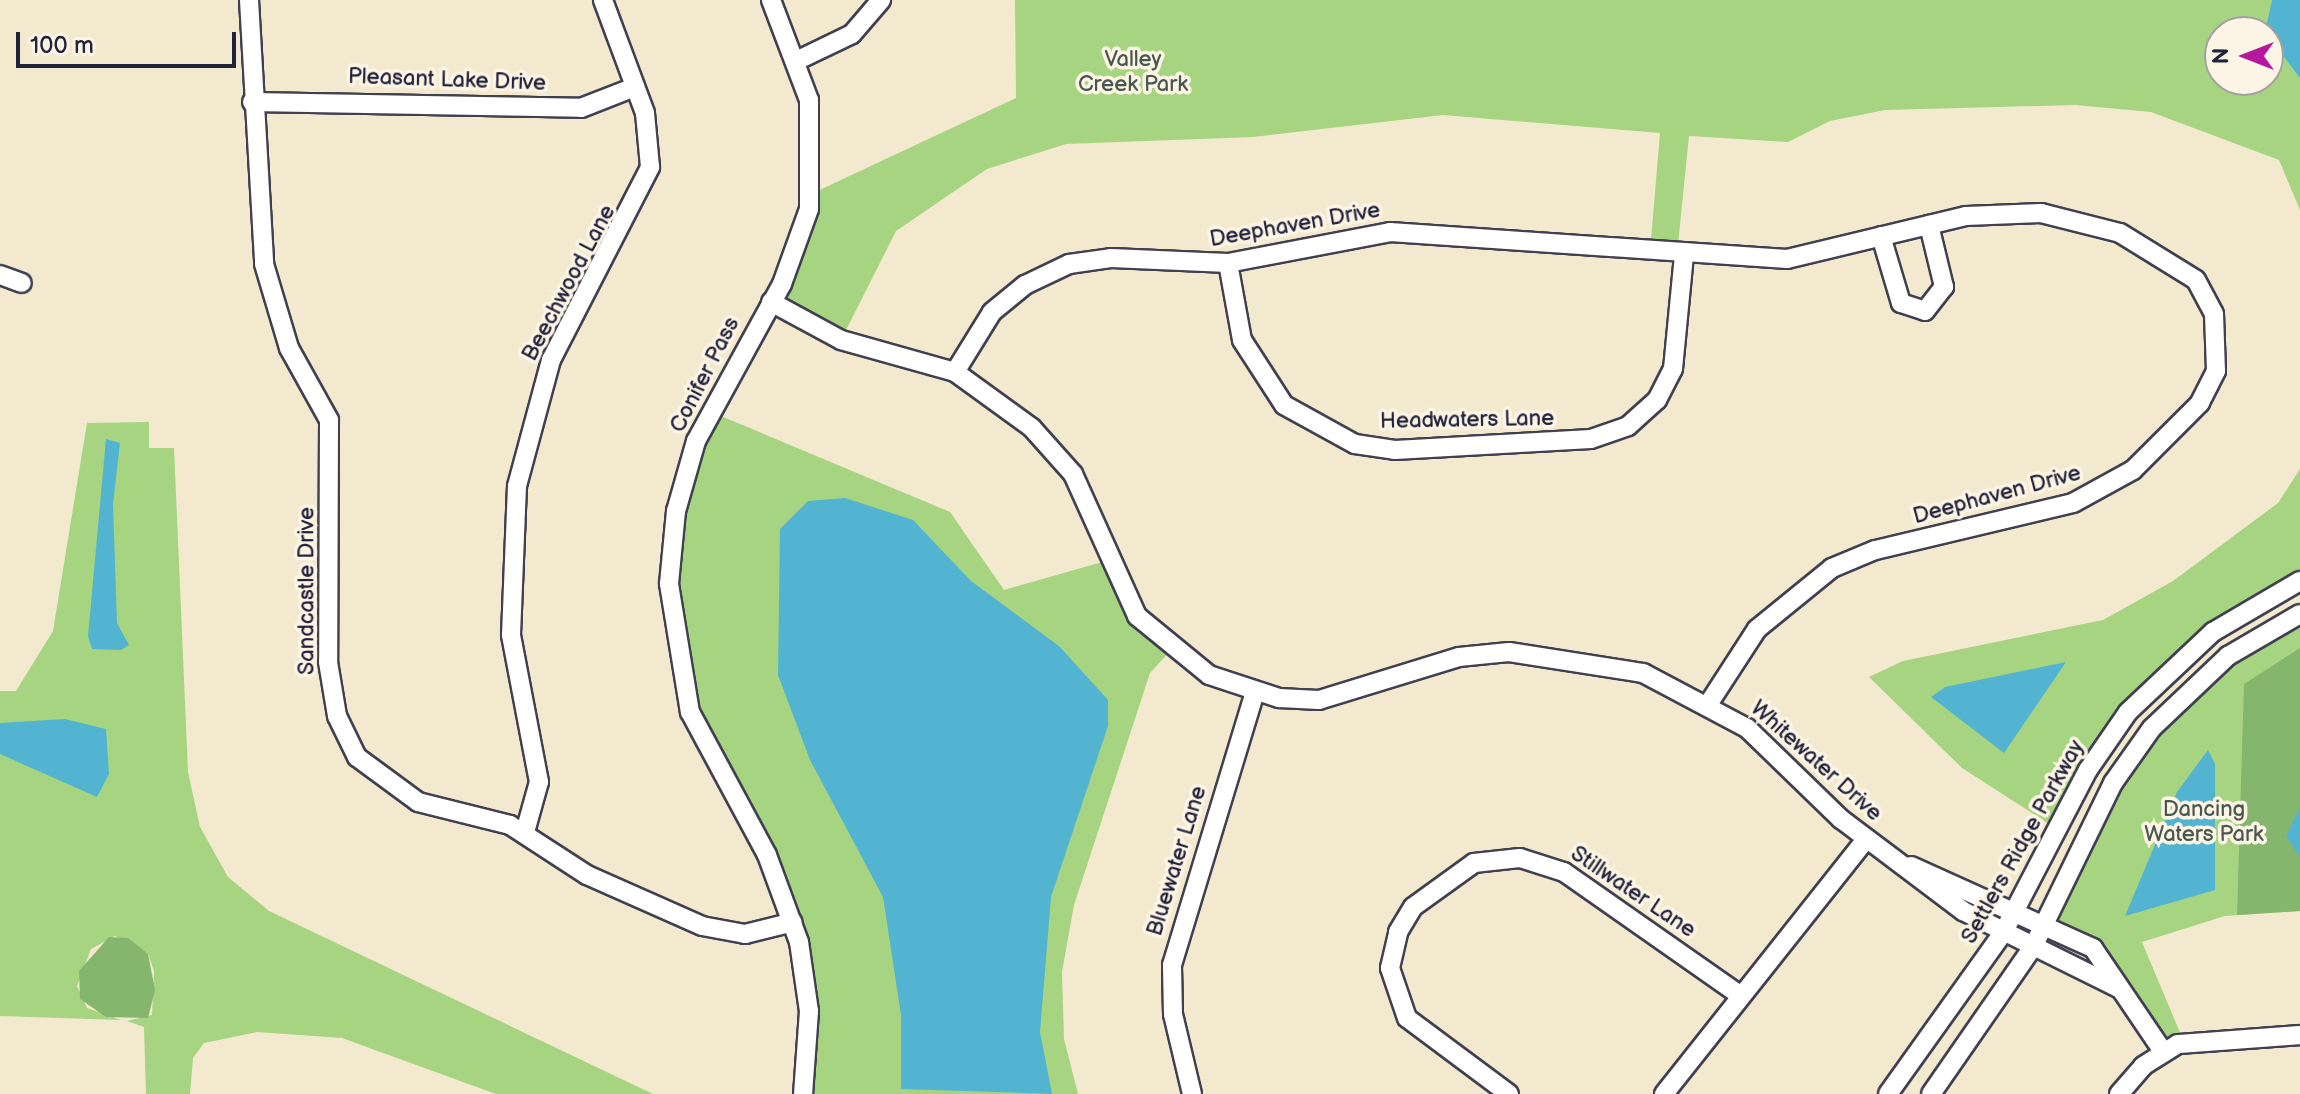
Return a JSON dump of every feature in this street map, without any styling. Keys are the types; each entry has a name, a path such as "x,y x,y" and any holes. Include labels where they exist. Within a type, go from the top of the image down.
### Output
{"street":[{"name":"Sandcastle Drive","path":"249,0 252,102 272,306 332,439 328,662 337,716 357,757 385,783 418,802 525,832 587,875 702,926 745,934 793,922"},
{"path":"603,0 635,87"},
{"name":"Conifer Pass","path":"771,0 796,61 812,120 812,186 802,236 771,302 696,441 676,511 669,584 690,712 767,855 793,922 809,1011 803,1094"},
{"path":"796,61 852,34 881,0"},
{"name":"Pleasant Lake Drive","path":"252,102 581,108 635,87"},
{"name":"Beechwood Lane","path":"525,832 539,782 511,635 513,514 551,360 647,185 650,130 635,87"},
{"name":"Deephaven Drive","path":"955,372 992,312 1025,285 1069,264 1111,258 1228,263 1390,232 1684,255 1787,259 1929,225 2041,213 2093,223 2168,256 2196,280 2214,314 2219,353 2210,387 2181,425 2101,492 1832,568 1757,629 1709,703"},
{"path":"1881,236 1901,303 1925,311 1944,287 1929,225"},
{"name":"Headwaters Lane","path":"1228,263 1242,340 1284,405 1355,444 1395,450 1591,439 1628,426 1657,400 1673,369 1684,255"},
{"path":"0,275 22,283"},
{"name":"Whitewater Drive","path":"771,302 841,340 955,372 1032,428 1073,474 1137,616 1183,659 1255,691 1319,700 1459,657 1509,652 1614,665 1709,703 1747,728 1866,839 2003,933 2034,945 2120,989"},
{"name":"Settlers Ridge Parkway","path":"1888,1094 2003,933 2088,770 2135,704 2213,632 2300,581"},
{"path":"1931,1094 2034,945 2113,783 2152,728 2228,656 2300,614"},
{"name":"Bluewater Lane","path":"1192,1094 1173,1014 1172,965 1255,691"},
{"path":"1664,1094 1866,839"},
{"name":"Stillwater Lane","path":"1509,1094 1416,1027 1396,999 1390,968 1398,932 1413,907 1474,863 1520,858 1564,872 1741,996"},
{"name":"Whitewater Drive","path":"1908,866 2047,921 2093,948 2162,1050"},
{"path":"2119,1094 2162,1050 2218,1035 2300,1035"}],"green space":[{"name":"Valley Creek Park","path":"1015,0 2300,0 2300,210 2279,160 2151,112 2075,105 1885,110 1830,121 1788,142 1689,136 1677,254 1650,252 1660,133 1443,115 1253,137 1066,144 987,169 896,231 841,340 771,302 811,194 1016,98"},
{"path":"709,411 950,512 1004,590 1113,559 1121,586 1171,650 1150,673 1074,905 1062,972 1064,1039 1078,1094 803,1094 809,1040 787,904 702,743 671,544"},
{"path":"149,422 149,448 174,448 188,772 200,827 228,877 269,911 653,1094 496,1094 342,1038 257,1032 204,1043 193,1058 190,1094 146,1094 144,1027 127,1021 152,1015 154,971 148,954 115,936 91,949 77,986 87,1008 121,1020 0,1016 0,691 16,691 53,631 87,423"},
{"path":"2300,469 2300,581 2150,687 2057,829 1962,768 1869,677 1903,661 2103,620 2173,581 2278,503"},
{"name":"Dancing Waters Park","path":"2300,614 2300,911 2225,916 2142,942 2184,1042 2162,1050 2110,966 2047,921 2091,825 2176,704"},
{"path":"2300,648 2300,911 2237,915 2244,684"},
{"path":"109,937 128,938 148,954 155,990 148,1018 106,1017 80,999 79,971"}],"water":[{"path":"2272,0 2300,0 2300,78 2284,57 2284,16 2268,16"},
{"path":"106,439 120,443 113,504 117,623 129,645 121,650 92,649 88,636"},
{"path":"845,498 913,520 971,581 1060,647 1108,700 1108,726 1051,897 1040,1032 1052,1094 901,1089 901,1015 883,897 810,760 778,675 780,529 808,501"},
{"path":"2066,662 2004,753 1931,697 1945,687"},
{"path":"65,719 106,729 109,774 97,797 0,754 0,723"},
{"path":"2208,750 2215,764 2215,890 2125,916 2177,792"},
{"path":"2300,807 2300,857 2286,836"}]}
